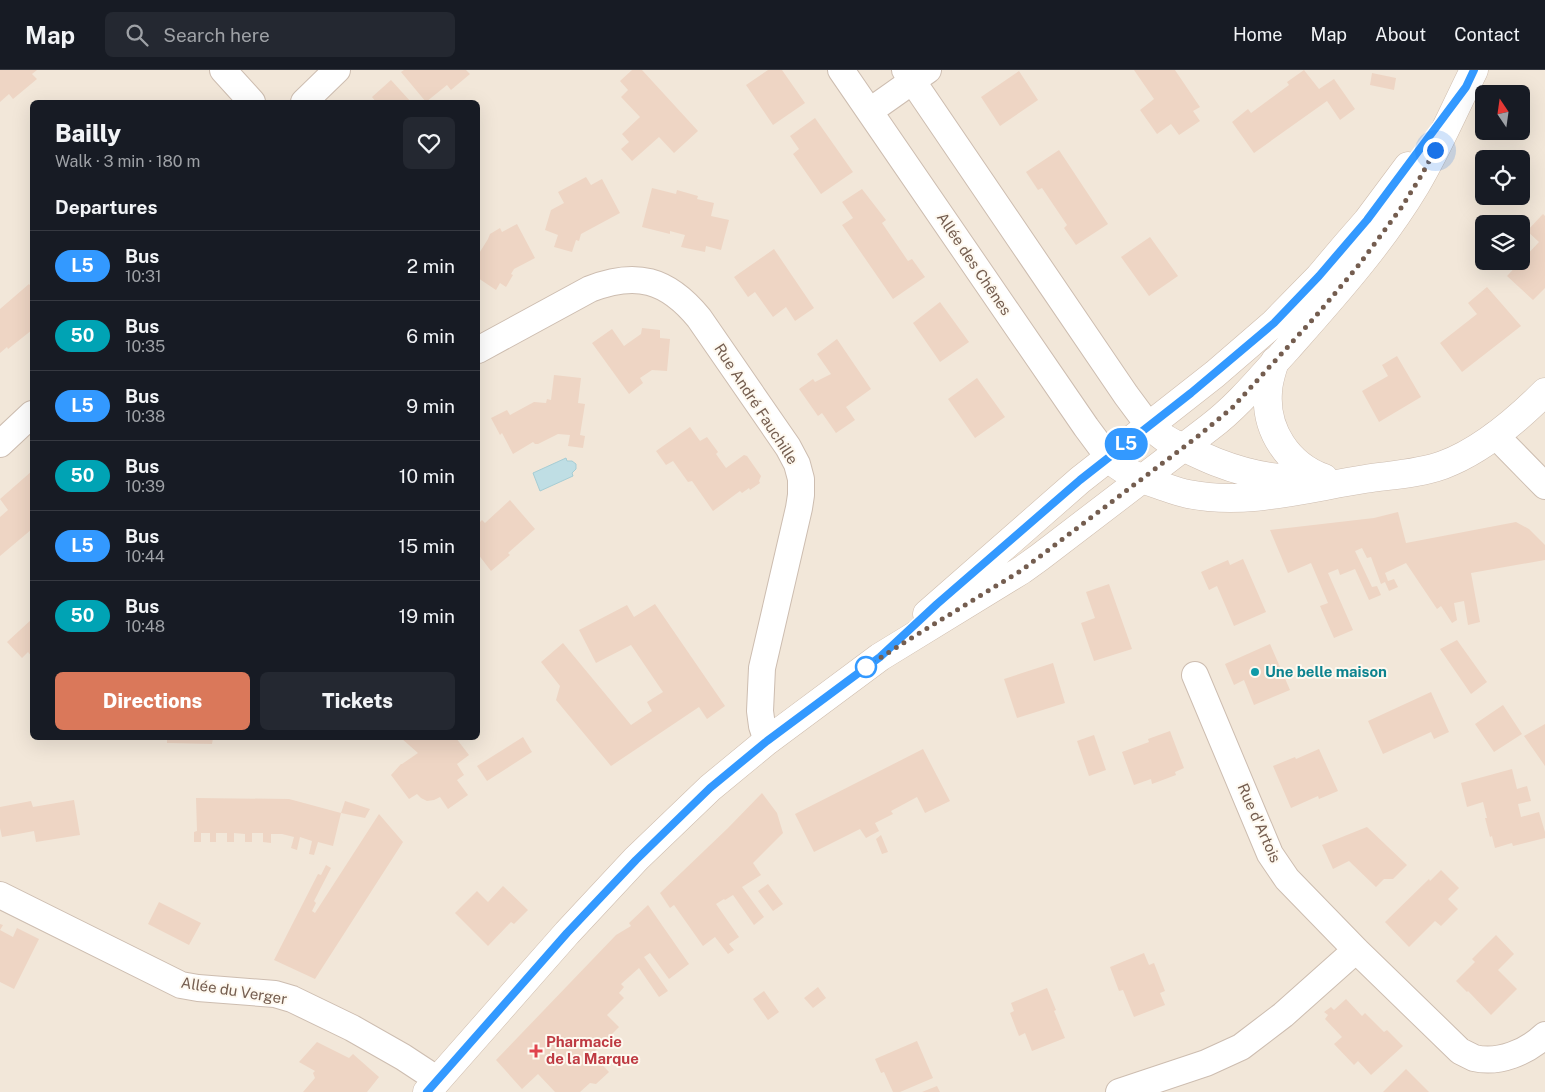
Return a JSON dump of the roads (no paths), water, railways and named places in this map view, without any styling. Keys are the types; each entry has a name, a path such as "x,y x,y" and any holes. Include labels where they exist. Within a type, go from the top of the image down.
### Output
{"main road":[{"path":"432,1086 567,933 636,860 710,788 767,741 880,657 1052,504 1257,339 1301,296 1367,220 1470,78"},
{"path":"880,657 1022,570 1184,447 1232,408 1349,278 1401,208 1427,165 1470,78"},
{"path":"1275,362 1268,391 1268,403 1273,428 1284,450 1291,458 1312,474 1324,478"},
{"path":"1109,458 1123,469 1142,479 1189,494 1231,497 1285,494 1365,479 1419,472 1443,465 1495,435 1523,414 1545,392"},
{"path":"1149,426 1166,439 1227,466 1290,479 1365,479"}],"street":[{"path":"223,70 250,100"},
{"path":"306,100 338,70"},
{"name":"Allée des Chênes","path":"841,70 1109,458"},
{"path":"870,111 915,74 1126,396 1149,426"},
{"name":"Rue André Fauchille","path":"480,349 590,289 606,283 623,280 641,280 658,285 674,293 699,318 788,447 798,464 801,479 800,508 762,668 760,711 767,741"},
{"path":"0,444 30,416"},
{"path":"1495,435 1545,486"},
{"name":"Rue d'Artois","path":"1195,675 1270,854 1287,879 1356,950 1460,1051 1474,1058 1486,1059 1513,1056 1527,1049 1545,1035"},
{"name":"Allée du Verger","path":"0,895 181,985 275,994 292,999 352,1028 403,1057 432,1086"},
{"path":"1118,1092 1206,1064 1241,1047 1283,1015 1356,950"}],"water":[{"path":"566,458 567,461 572,461 576,464 576,469 572,473 573,476 540,491 533,473"}],"place":[{"name":"Une belle maison","path":"1255,672"},
{"name":"Pharmacie de la Marque","path":"536,1051"}]}
